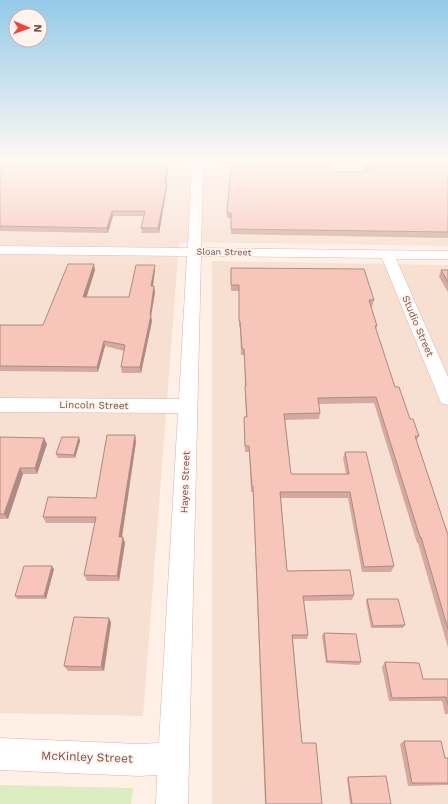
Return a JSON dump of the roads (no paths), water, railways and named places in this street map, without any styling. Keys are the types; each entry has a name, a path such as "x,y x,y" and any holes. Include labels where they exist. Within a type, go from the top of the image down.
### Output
{"street":[{"name":"Hayes Street","path":"172,804 197,198"},
{"name":"Sloan Street","path":"0,250 448,255"},
{"name":"Studio Street","path":"387,254 448,398"},
{"name":"Lincoln Street","path":"0,404 188,406"},
{"name":"McKinley Street","path":"0,754 140,760 174,758"}]}
